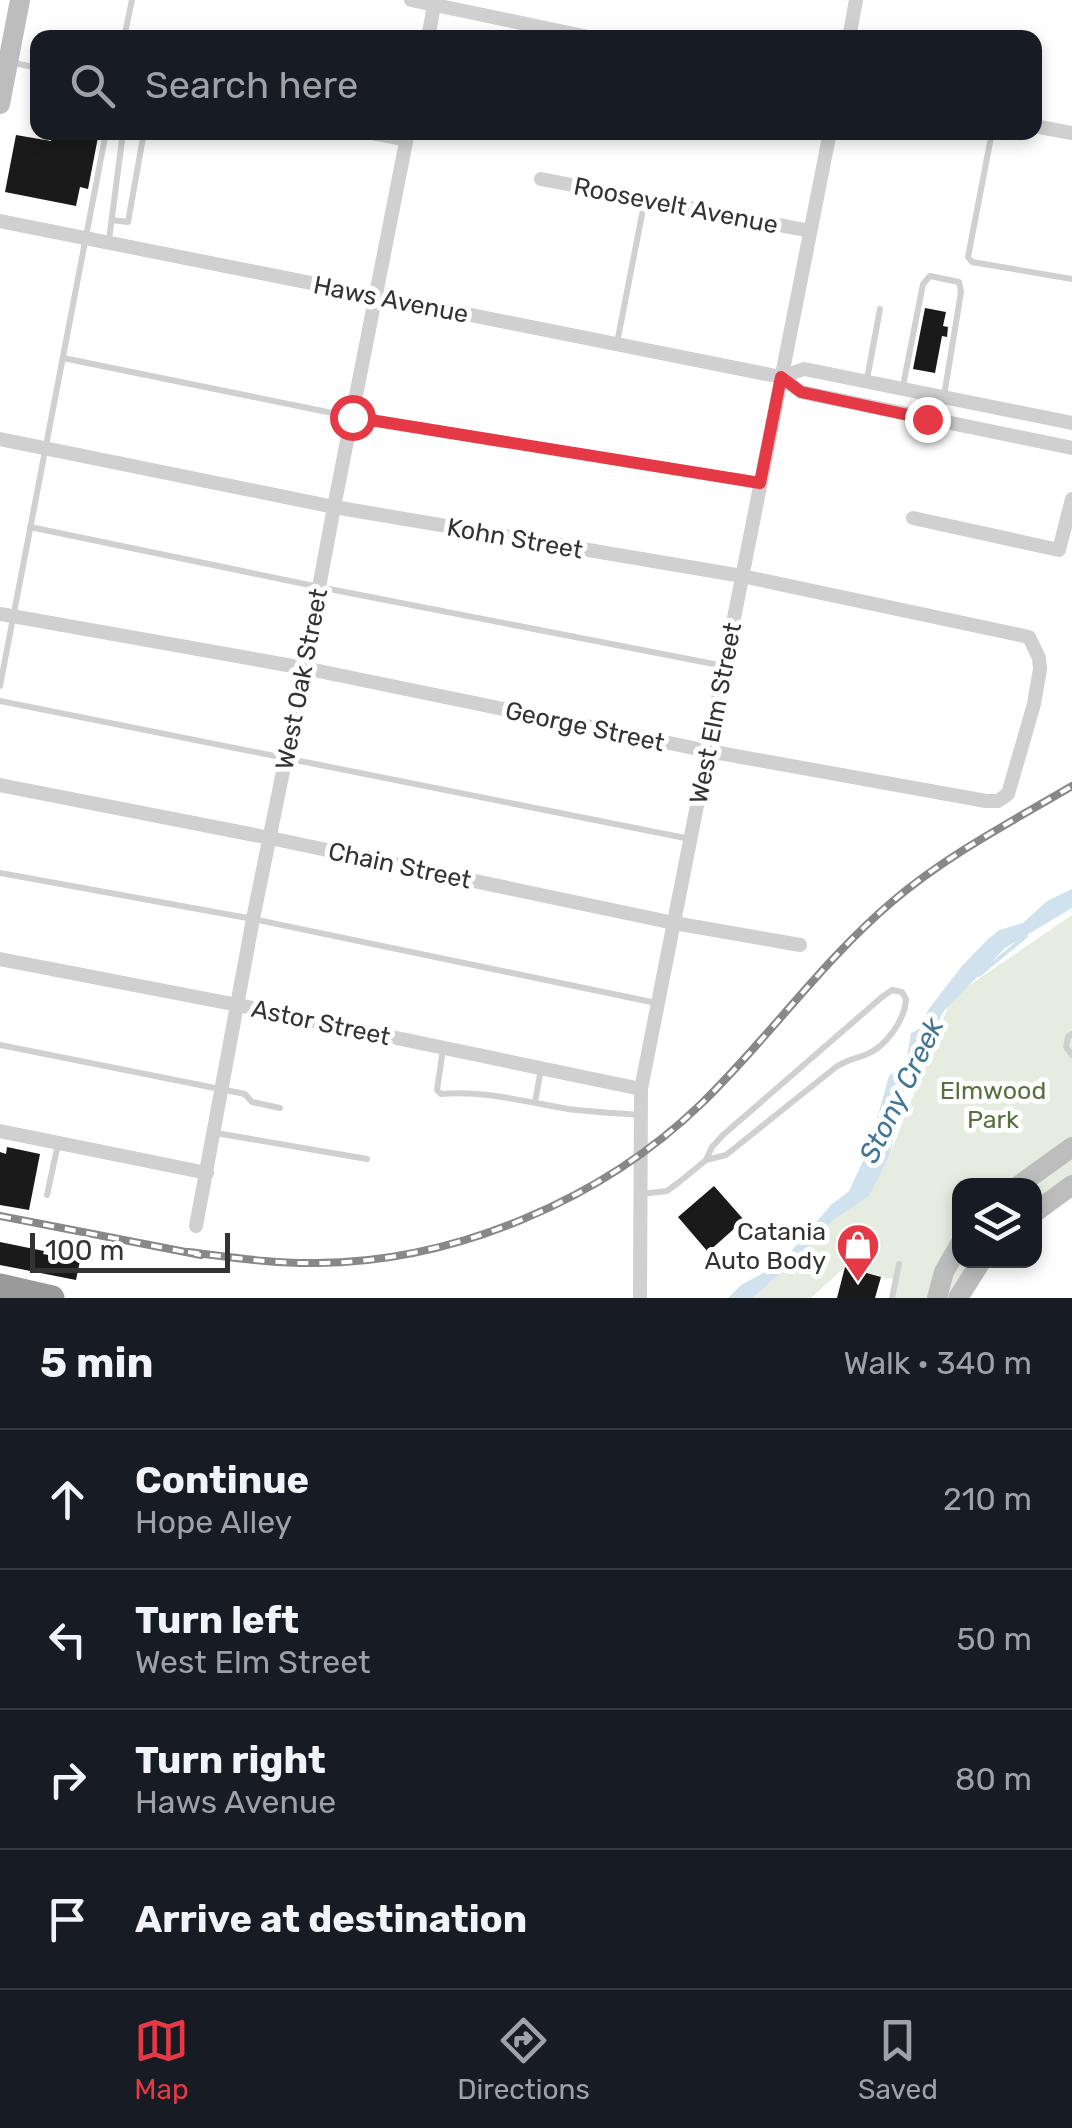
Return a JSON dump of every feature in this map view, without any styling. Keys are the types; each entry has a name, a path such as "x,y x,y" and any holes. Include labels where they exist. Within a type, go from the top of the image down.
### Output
{"highway":[{"path":"0,1286 52,1298"}],"street":[{"path":"0,104 20,0"},
{"path":"411,0 557,30"},
{"path":"850,30 856,0"},
{"path":"430,30 435,2"},
{"path":"1042,128 1072,134"},
{"name":"West Oak Street","path":"196,1226 407,140"},
{"name":"West Elm Street","path":"640,1298 641,1089 828,140"},
{"name":"Roosevelt Avenue","path":"541,180 810,230"},
{"name":"Haws Avenue","path":"0,221 781,377 801,392 1072,448"},
{"name":"Haws Avenue","path":"781,377 804,369 1072,423"},
{"path":"921,418 927,394"},
{"name":"Kohn Street","path":"0,438 334,506 742,576 1030,637"},
{"path":"914,518 1059,550 1072,499"},
{"name":"George Street","path":"7,616 304,668 708,751 986,801 1008,794 1034,704 1040,669 1030,637"},
{"name":"Chain Street","path":"0,785 674,924 800,946"},
{"name":"Astor Street","path":"0,960 641,1089"},
{"path":"0,1131 207,1173"},
{"path":"1029,1178 1072,1147"},
{"path":"1042,1206 1072,1185"},
{"path":"937,1298 952,1258"},
{"path":"958,1298 977,1268"}],"lane":[{"path":"126,30 132,0"},
{"path":"8,62 30,66"},
{"path":"0,686 7,616 30,527 104,140"},
{"path":"109,242 122,140"},
{"path":"112,220 128,222 143,140"},
{"path":"990,140 968,258 972,262 1072,278"},
{"path":"617,343 645,198"},
{"path":"903,388 923,284 930,276 959,282 961,292 944,396"},
{"path":"866,381 880,309"},
{"path":"63,358 352,417 760,483"},
{"path":"30,527 724,666"},
{"path":"0,701 690,839"},
{"path":"0,872 253,919 658,1004"},
{"path":"640,1194 667,1191 706,1160 726,1156 836,1067 879,1046 903,1018 906,998 902,992 892,990 882,997 723,1135 706,1160"},
{"path":"1072,1034 1066,1047 1072,1055"},
{"path":"0,1045 245,1094 252,1102 280,1108"},
{"path":"443,1048 437,1090 441,1094 453,1092 641,1115"},
{"path":"535,1102 542,1068"},
{"path":"214,1132 367,1159"},
{"path":"47,1195 58,1143"},
{"path":"892,1298 899,1264"}],"green space":[{"name":"Elmwood Park","path":"1072,915 1072,1186 1042,1213 1042,1178 952,1178 952,1268 983,1268 962,1298 894,1298 895,1280 845,1267 811,1298 749,1298 890,1154 952,997"}],"water":[{"path":"1072,889 1072,908 1005,948 944,1011 907,1080 890,1154 869,1196 833,1220 752,1298 728,1298 741,1285 780,1264 831,1205 849,1191 869,1148 889,1076 906,1063 911,1033 923,1027 928,1010 962,966 999,930 1023,923 1047,901"}],"building":[{"path":"16,135 51,141 97,140 88,189 80,187 76,206 5,192"},
{"path":"925,308 946,312 943,326 948,327 947,337 942,336 935,373 913,369"},
{"path":"7,1147 40,1154 29,1210 0,1205 0,1152 6,1154"},
{"path":"714,1186 744,1220 708,1252 678,1217"},
{"path":"0,1242 80,1261 76,1280 0,1265"},
{"name":"Catania Auto Body","path":"845,1267 881,1277 875,1298 837,1298"}],"waterway":[{"name":"Stony Creek","path":"979,975 1026,936"}],"railway":[{"path":"188,1252 284,1262 369,1260 473,1238 572,1196 662,1138 701,1104 842,949 893,901 957,854 1072,786"},
{"path":"0,1216 201,1255"}],"place":[{"name":"Catania Auto Body","path":"858,1283"}],"route":[{"path":"352,417 760,483 781,377 801,392 927,419"}]}
